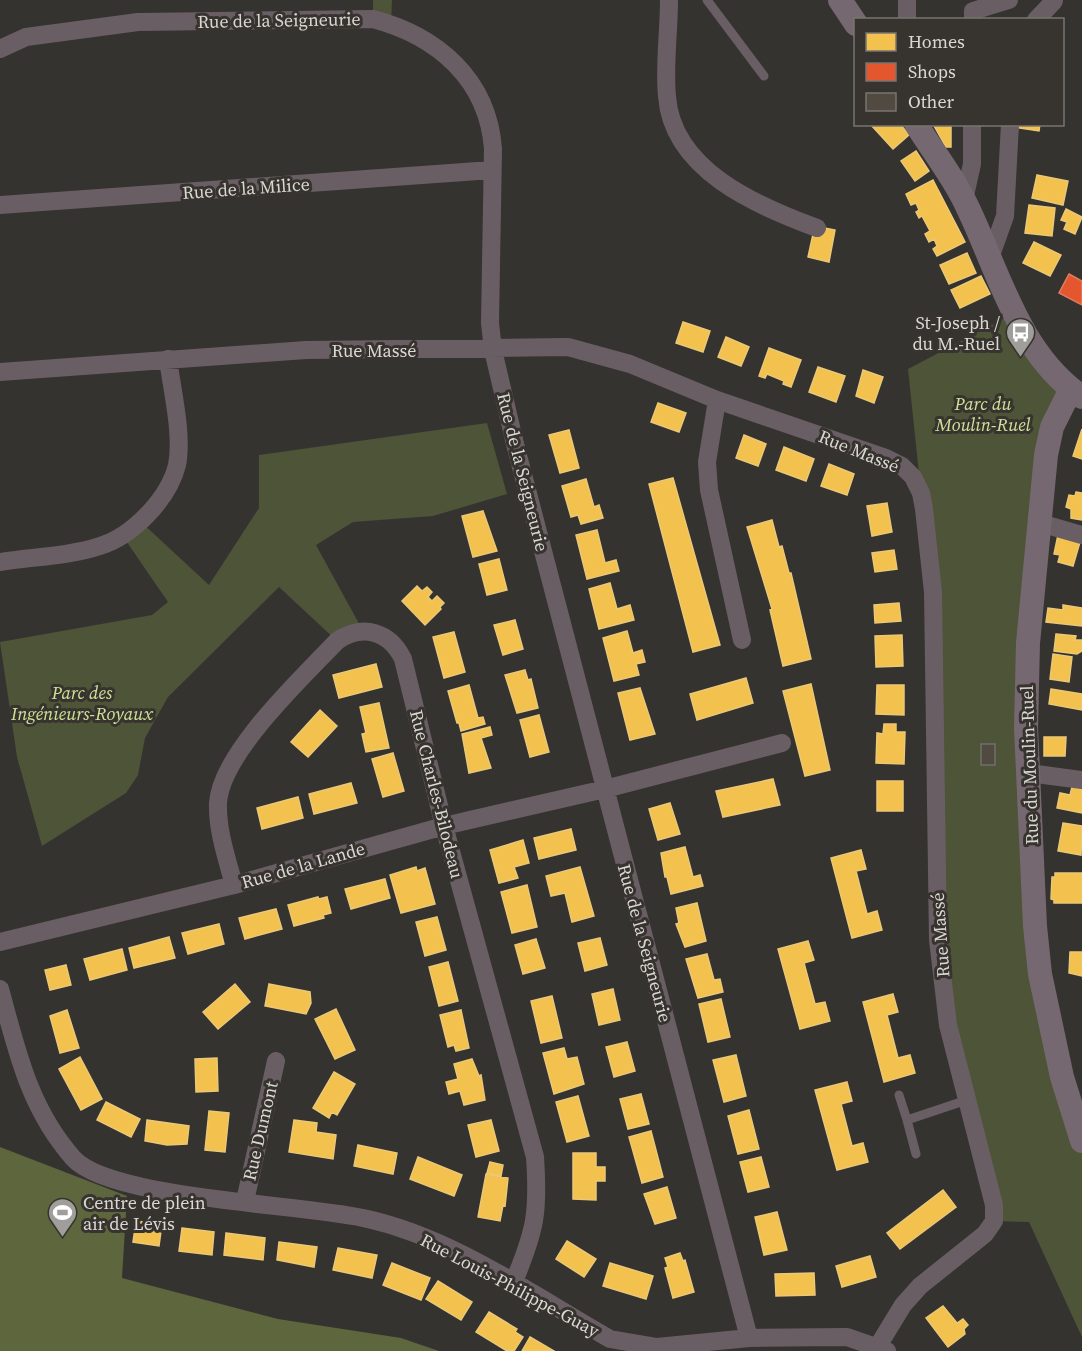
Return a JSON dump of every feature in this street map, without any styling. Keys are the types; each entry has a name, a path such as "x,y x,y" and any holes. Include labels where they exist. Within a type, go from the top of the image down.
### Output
{"street":[{"path":"669,0 667,96 676,131 683,145 715,177 735,190 764,206 817,228"},
{"path":"840,0 854,22"},
{"path":"907,0 907,18"},
{"path":"973,10 1009,0"},
{"path":"1038,18 1054,1"},
{"name":"Rue de la Seigneurie","path":"0,49 26,37 138,22 373,19 401,26 425,38 447,55 480,97 491,124 490,323 493,350 748,1338"},
{"path":"917,126 964,200 1014,314 1035,349 1076,393"},
{"path":"964,200 972,164 972,126"},
{"path":"990,258 1005,216 1010,126"},
{"name":"Rue de la Milice","path":"0,205 492,170"},
{"name":"Rue Massé","path":"0,372 306,350 493,350 568,347 630,364 717,400 886,458 902,466 913,477 921,493 933,592 938,940 948,1024 994,1205 994,1221 985,1234 920,1286 903,1305 883,1348"},
{"path":"0,562 101,546 140,521 160,498 177,464 177,426 168,359"},
{"name":"Rue du Moulin-Ruel","path":"1076,393 1052,427 1046,455 1028,643 1026,728 1035,926 1040,974 1062,1077 1082,1141"},
{"path":"717,400 707,462 710,499 742,640"},
{"path":"1040,523 1082,535"},
{"name":"Rue Charles-Bilodeau","path":"234,885 221,834 218,803 223,781 231,762 254,732 345,636 363,632 384,636 396,644 403,659 444,826 535,1157 537,1214 532,1236 513,1284"},
{"name":"Rue de la Lande","path":"0,942 234,885 444,826 605,789 782,743"},
{"path":"1029,773 1082,780"},
{"name":"Rue Louis-Philippe-Guay","path":"0,989 26,1083 52,1128 75,1160 104,1176 146,1189 363,1218 402,1229 440,1243 610,1339 633,1345 657,1347 748,1338 847,1337 883,1348"},
{"name":"Rue Dumont","path":"245,1201 276,1061"}],"lane":[{"path":"707,0 764,76"},
{"path":"899,1095 916,1154"},
{"path":"907,1120 967,1100"}],"green space":[{"path":"373,0 392,0 391,24 373,19"},
{"name":"Parc du Moulin-Ruel","path":"1014,313 1071,389 1060,409 1034,596 1035,926 1082,1141 1082,1337 1029,1222 994,1221 948,1025 921,493 908,369"},
{"name":"Parc des Ingénieurs-Royaux","path":"487,423 507,494 433,516 353,522 316,545 363,631 337,641 279,587 168,697 145,738 138,775 126,793 42,846 17,757 0,642 152,615 168,602 122,535 140,521 209,585 259,508 259,455"},
{"name":"Centre de plein air de Lévis","path":"0,1147 127,1196 122,1278 278,1319 401,1338 439,1351 0,1351"}],"building: Homes":[{"path":"872,126 902,126 909,135 893,149"},
{"path":"934,126 951,126 951,147 946,147"},
{"path":"1020,126 1040,126 1039,131 1019,128"},
{"path":"916,151 929,171 915,181 901,161"},
{"path":"1037,175 1068,181 1063,205 1032,198"},
{"path":"933,180 965,242 937,256 933,249 937,246 934,239 929,242 925,234 930,231 922,216 919,218 916,212 919,210 916,203 911,205 906,194"},
{"path":"1029,205 1055,208 1052,236 1025,233"},
{"path":"1066,209 1082,217 1075,234 1064,229 1067,222 1061,220"},
{"path":"820,227 835,230 829,262 808,257 813,234"},
{"path":"1034,242 1061,255 1050,276 1023,263"},
{"path":"967,253 976,273 949,284 940,265"},
{"path":"981,276 990,294 960,308 951,290"},
{"path":"683,322 710,331 703,352 676,343"},
{"path":"726,337 749,347 741,366 718,357"},
{"path":"769,348 801,360 791,387 783,384 784,381 767,374 765,378 759,376"},
{"path":"818,367 845,376 836,402 809,392"},
{"path":"863,370 883,377 874,403 856,396"},
{"path":"658,403 686,413 679,432 651,422"},
{"path":"1082,429 1082,459 1073,456"},
{"path":"569,430 579,468 560,473 549,435"},
{"path":"744,435 766,444 758,466 736,458"},
{"path":"784,447 814,459 806,481 776,470"},
{"path":"829,464 854,474 847,495 821,486"},
{"path":"673,478 720,645 693,652 649,484"},
{"path":"586,479 594,507 599,505 603,518 581,524 578,515 571,517 562,486"},
{"path":"1076,492 1082,493 1082,520 1071,518 1071,509 1066,507 1069,495 1075,496"},
{"path":"887,503 892,532 872,536 867,506"},
{"path":"483,511 497,551 473,557 462,516"},
{"path":"772,520 779,547 782,546 789,573 791,573 811,659 783,666 770,610 772,609 747,527"},
{"path":"597,530 605,563 616,560 619,571 587,579 576,535"},
{"path":"1058,535 1080,542 1073,566 1058,562 1060,555 1054,554"},
{"path":"894,550 897,569 875,572 872,553"},
{"path":"499,559 507,590 487,595 479,564"},
{"path":"610,583 617,609 630,605 634,620 599,629 589,589"},
{"path":"417,586 422,591 427,587 432,592 428,597 432,601 437,596 444,603 425,625 402,601"},
{"path":"899,603 901,621 875,623 874,605"},
{"path":"1063,605 1082,608 1082,626 1046,622 1048,608 1063,610"},
{"path":"515,620 523,649 503,655 494,625"},
{"path":"627,631 633,653 642,650 645,662 636,664 639,675 614,681 603,638"},
{"path":"454,632 465,672 444,678 433,637"},
{"path":"1056,634 1076,636 1075,640 1082,640 1082,651 1077,654 1054,651"},
{"path":"902,635 903,666 876,667 875,636"},
{"path":"1053,654 1072,657 1069,682 1050,679"},
{"path":"376,664 382,687 339,698 333,675"},
{"path":"525,670 528,680 531,679 538,708 517,713 505,675"},
{"path":"746,678 753,703 697,720 690,694"},
{"path":"811,684 830,770 805,776 783,691"},
{"path":"469,685 478,718 483,717 485,724 461,731 448,691"},
{"path":"877,685 904,685 904,715 876,714"},
{"path":"640,688 655,734 630,740 618,693"},
{"path":"1051,689 1082,694 1082,710 1049,704"},
{"path":"379,703 389,748 366,752 362,734 366,733 360,707"},
{"path":"320,710 337,726 308,757 291,742"},
{"path":"539,715 549,752 530,757 520,720"},
{"path":"884,724 896,724 896,732 905,732 904,764 876,763 877,733 883,734"},
{"path":"490,727 492,735 481,738 491,768 469,773 462,734"},
{"path":"1044,737 1066,737 1065,756 1044,756"},
{"path":"393,753 404,791 383,797 372,759"},
{"path":"773,779 780,805 723,817 716,791"},
{"path":"877,781 903,781 903,811 877,811"},
{"path":"351,783 357,803 314,814 309,794"},
{"path":"1073,783 1082,785 1082,813 1057,808 1060,793 1070,795"},
{"path":"298,797 303,818 262,829 257,808"},
{"path":"670,803 680,834 658,840 649,809"},
{"path":"1063,823 1082,826 1081,855 1058,851"},
{"path":"571,829 576,850 539,859 534,838"},
{"path":"523,840 529,863 514,867 518,878 499,883 490,850"},
{"path":"685,847 693,877 700,875 703,886 671,894 667,877 665,877 661,853"},
{"path":"861,850 866,869 856,871 867,914 877,911 882,930 852,938 831,858"},
{"path":"416,867 417,871 425,868 435,904 401,913 390,875"},
{"path":"580,867 594,916 572,922 565,893 551,896 546,876"},
{"path":"1055,873 1082,873 1082,903 1054,903 1051,899 1052,877 1055,877"},
{"path":"385,879 390,898 351,909 345,889"},
{"path":"527,885 537,927 512,933 501,892"},
{"path":"318,897 319,899 327,897 331,913 323,915 324,918 294,926 288,905"},
{"path":"697,903 706,941 685,947 676,924 679,923 676,908"},
{"path":"276,909 282,929 245,939 239,918"},
{"path":"437,917 446,950 425,956 416,922"},
{"path":"219,924 224,944 188,954 182,933"},
{"path":"169,937 175,958 134,968 129,948"},
{"path":"600,938 607,965 585,971 578,943"},
{"path":"536,939 545,968 523,974 515,945"},
{"path":"808,941 814,960 804,963 815,1004 825,1002 830,1021 800,1029 778,949"},
{"path":"122,949 127,970 90,980 84,959"},
{"path":"1070,952 1082,952 1082,976 1069,973"},
{"path":"707,954 714,980 720,979 723,992 698,998 686,959"},
{"path":"448,962 458,1001 439,1006 429,967"},
{"path":"66,965 71,985 50,990 45,970"},
{"path":"235,984 250,1002 218,1029 203,1012"},
{"path":"269,984 310,992 311,1003 306,1014 265,1006"},
{"path":"613,989 620,1020 599,1025 592,994"},
{"path":"893,994 898,1012 887,1015 898,1058 910,1055 915,1073 884,1082 863,1002"},
{"path":"552,996 562,1038 541,1043 531,1001"},
{"path":"721,999 730,1037 708,1042 699,1004"},
{"path":"336,1009 355,1050 335,1059 315,1019"},
{"path":"67,1010 79,1048 60,1053 50,1016"},
{"path":"461,1010 469,1048 456,1051 454,1045 448,1047 440,1015"},
{"path":"627,1042 635,1071 614,1077 606,1047"},
{"path":"564,1048 567,1059 577,1057 584,1084 554,1094 543,1053"},
{"path":"736,1055 746,1096 724,1102 713,1060"},
{"path":"80,1057 102,1099 81,1110 59,1069"},
{"path":"217,1058 218,1091 196,1092 195,1059"},
{"path":"472,1059 479,1076 481,1075 485,1100 464,1105 460,1091 449,1094 446,1082 458,1079 454,1064"},
{"path":"334,1072 355,1084 337,1115 332,1112 329,1118 313,1108"},
{"path":"847,1082 852,1101 841,1104 852,1146 863,1143 868,1162 837,1170 815,1090"},
{"path":"641,1094 649,1124 628,1129 620,1099"},
{"path":"578,1096 589,1136 567,1142 556,1102"},
{"path":"106,1102 140,1119 131,1137 97,1120"},
{"path":"749,1110 759,1149 738,1154 728,1116"},
{"path":"209,1111 229,1113 225,1152 205,1150"},
{"path":"147,1120 189,1126 187,1144 167,1145 145,1141"},
{"path":"294,1120 317,1123 316,1132 336,1135 333,1159 289,1152"},
{"path":"491,1120 499,1151 476,1157 468,1125"},
{"path":"651,1131 663,1177 642,1183 629,1137"},
{"path":"358,1145 397,1153 393,1174 354,1166"},
{"path":"573,1153 596,1153 596,1167 605,1167 605,1181 596,1181 596,1200 573,1199"},
{"path":"418,1157 462,1175 454,1196 410,1179"},
{"path":"761,1157 769,1187 748,1192 740,1162"},
{"path":"490,1162 503,1165 501,1176 487,1173"},
{"path":"486,1174 508,1178 505,1206 503,1205 500,1221 478,1217"},
{"path":"667,1187 676,1218 655,1224 644,1194"},
{"path":"943,1190 956,1207 900,1249 887,1233"},
{"path":"777,1212 787,1250 764,1255 755,1217"},
{"path":"136,1221 162,1224 159,1246 133,1242"},
{"path":"182,1228 214,1232 212,1255 179,1251"},
{"path":"226,1233 265,1238 263,1260 224,1255"},
{"path":"567,1241 596,1259 584,1277 556,1259"},
{"path":"279,1242 317,1247 314,1267 277,1260"},
{"path":"338,1248 377,1255 372,1278 333,1270"},
{"path":"680,1253 683,1261 685,1260 694,1292 673,1298 665,1268 668,1267 665,1258"},
{"path":"870,1256 876,1277 842,1287 836,1266"},
{"path":"392,1263 430,1278 421,1300 383,1285"},
{"path":"610,1263 653,1276 646,1299 603,1286"},
{"path":"814,1273 815,1295 776,1296 775,1274"},
{"path":"438,1281 472,1302 461,1320 426,1299"},
{"path":"943,1306 957,1323 963,1319 968,1325 964,1329 965,1334 948,1347 926,1318"},
{"path":"489,1312 517,1329 515,1332 523,1337 514,1351 507,1351 476,1332"},
{"path":"530,1337 554,1351 522,1351"}],"building: Shops":[{"path":"1069,274 1082,281 1082,305 1059,293"}],"building: Other":[{"path":"981,744 995,744 995,765 981,765"}],"place":[{"name":"St-Joseph / du M.-Ruel","path":"1021,358"},
{"name":"Centre de plein air de Lévis","path":"62,1238"}]}
